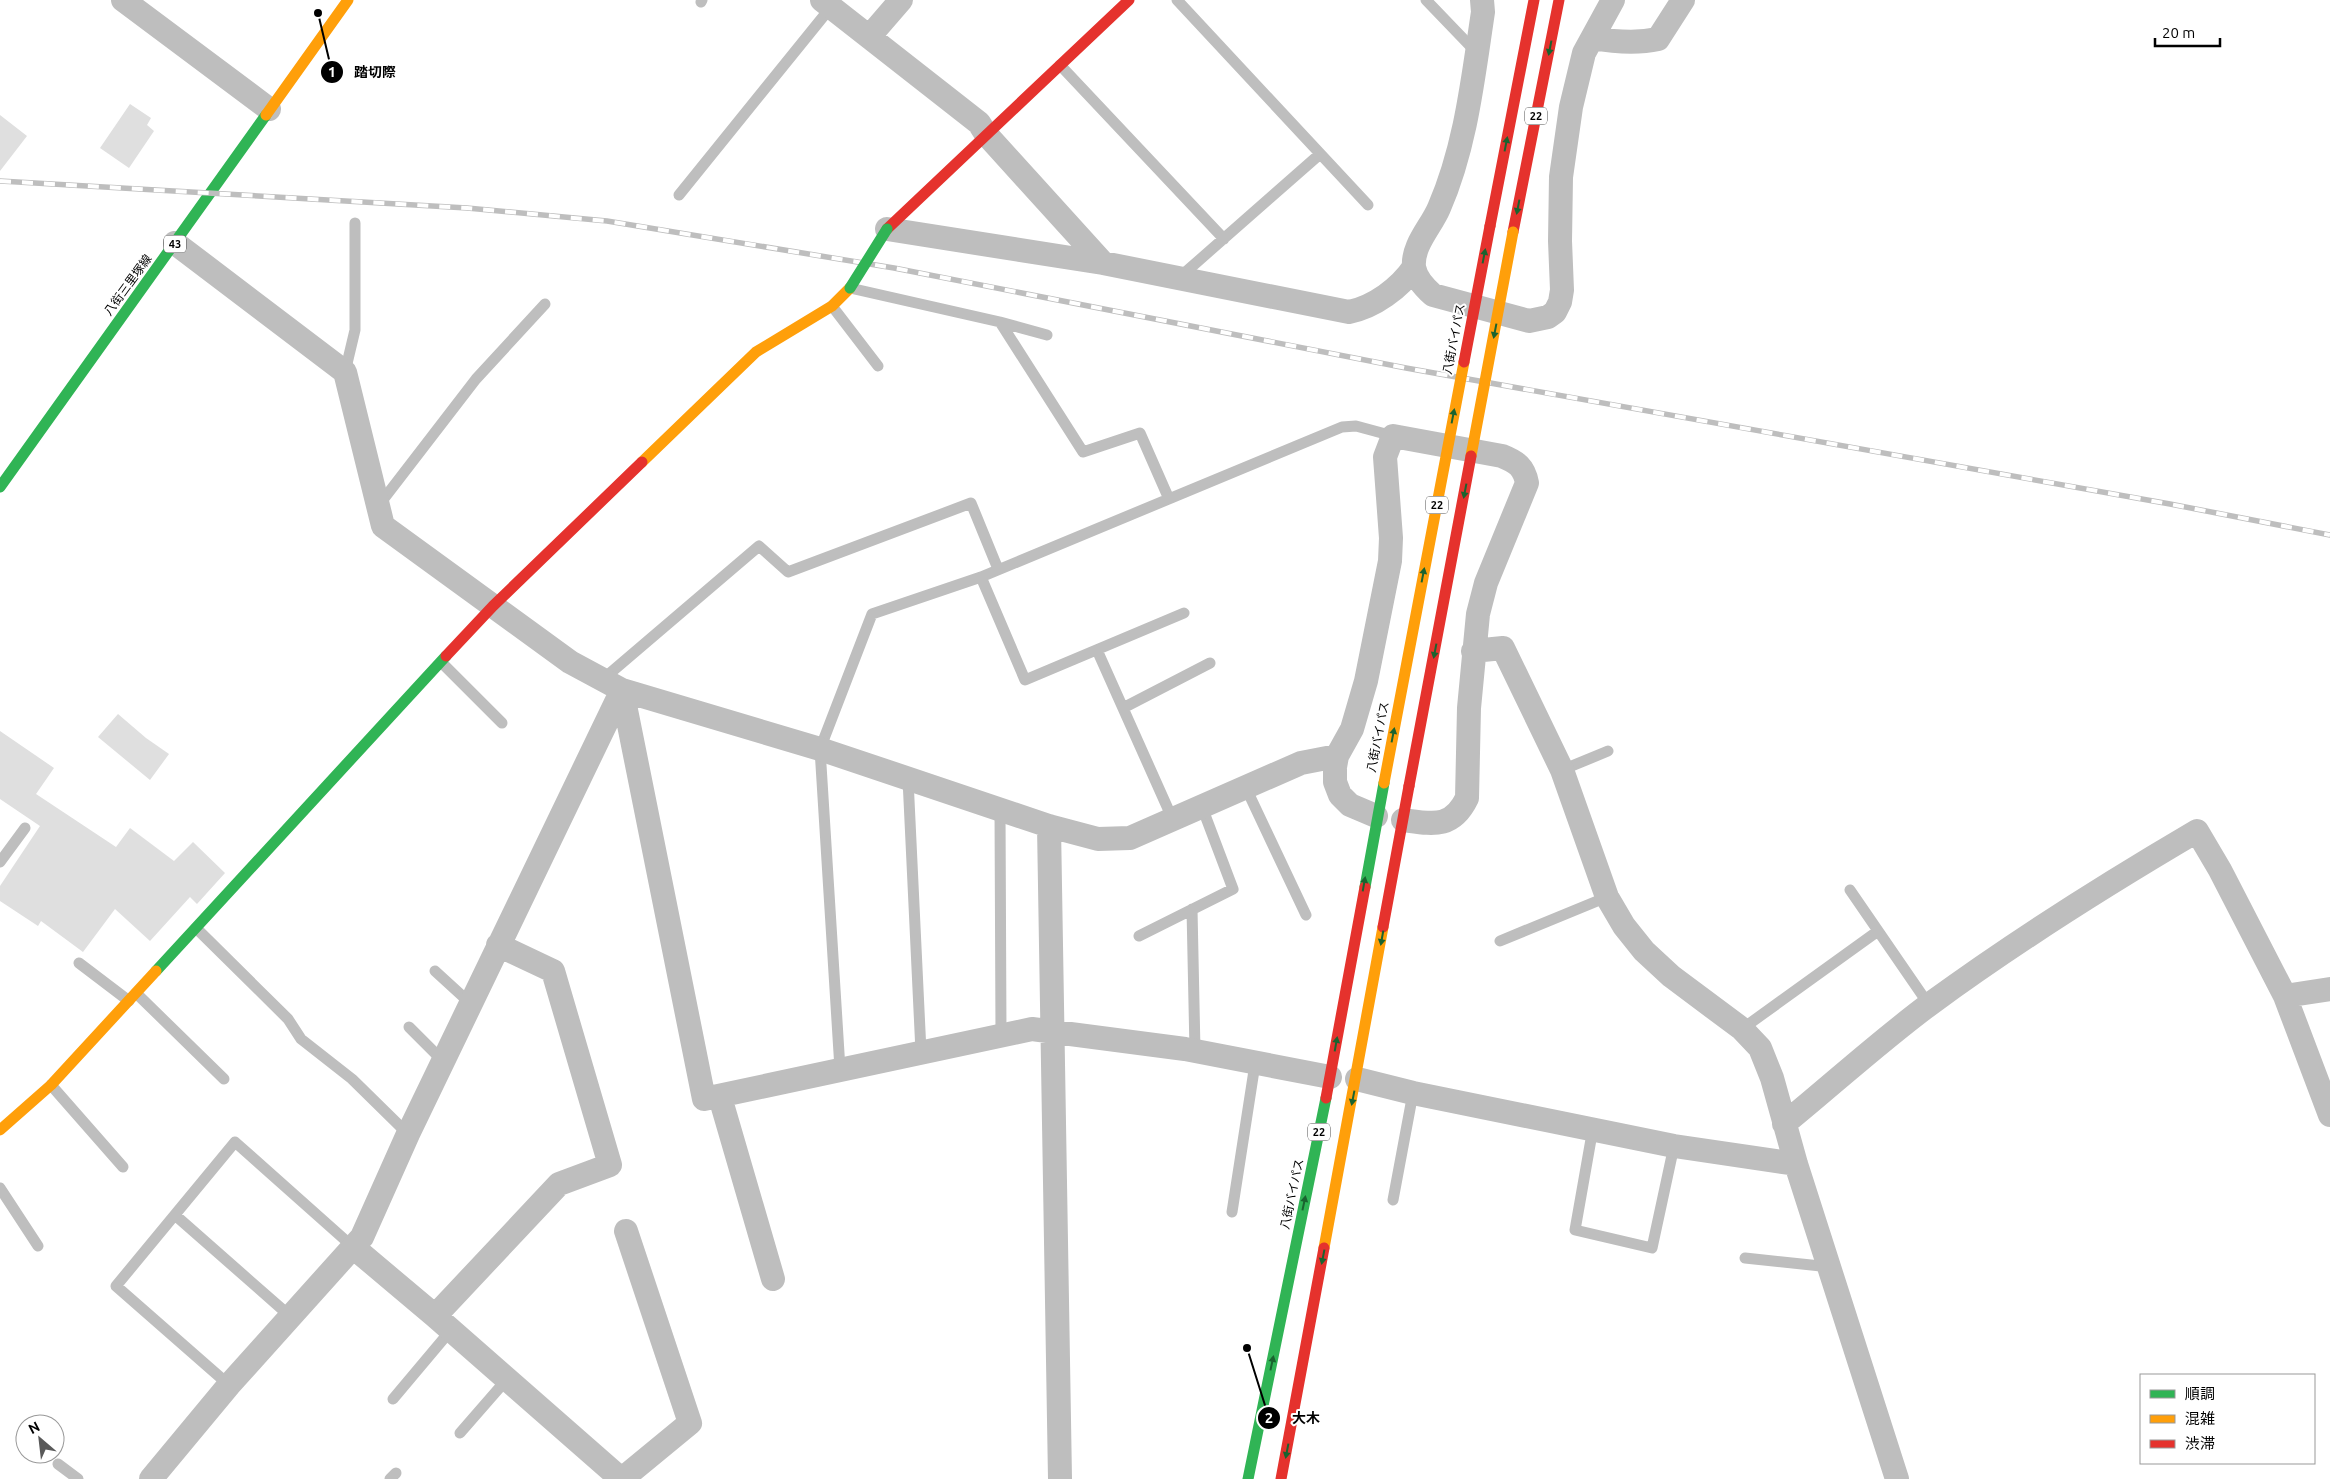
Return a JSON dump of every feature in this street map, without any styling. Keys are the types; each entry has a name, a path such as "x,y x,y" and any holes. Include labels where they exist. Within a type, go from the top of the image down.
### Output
{"main road":[{"name":"八街三里塚線","path":"4,473 175,243 348,0"},
{"path":"0,1130 51,1085 493,606 756,352 832,306 850,288 887,229 1129,0"},
{"name":"八街バイパス","path":"1248,1479 1330,1077 1376,816 1384,783 1534,0"},
{"name":"22","path":"1281,1479 1513,232 1559,0"}],"street":[{"path":"123,0 270,109"},
{"path":"869,37 901,0"},
{"path":"887,229 1103,263 1349,312 1372,305 1407,278 1414,267 1417,247 1438,209 1458,155 1484,12 1482,0"},
{"path":"1414,267 1424,287 1433,294 1529,320 1548,317 1554,312 1560,302 1562,290 1560,241 1561,177 1571,107 1579,68 1612,0"},
{"path":"1593,38 1617,42 1643,42 1658,39 1683,0"},
{"path":"826,3 979,123 986,134 1103,263"},
{"path":"175,243 345,372 383,526 570,662 612,685 820,749 1049,826 1098,839 1130,838 1301,763 1337,756"},
{"path":"1376,816 1350,805 1340,795 1335,782 1337,756 1352,729 1366,681 1390,562 1391,538 1386,457 1393,436 1502,456 1515,462 1525,471 1527,483 1486,583 1478,614 1473,651 1467,798 1462,809 1452,818 1435,824 1403,820"},
{"path":"1473,651 1503,648 1562,770 1607,897 1624,926 1644,951 1671,976 1742,1029 1760,1048 1772,1078 1796,1164 1897,1479"},
{"path":"151,1479 229,1385 362,1237 408,1134 498,946 612,685"},
{"path":"612,685 704,1099 1032,1028 1195,1051 1330,1077"},
{"path":"1049,826 1060,1479"},
{"path":"1784,1124 1929,1005 2013,945 2106,884 2197,831 2220,870 2284,996 2330,1115"},
{"path":"443,1323 559,1184 610,1165 553,971 498,946"},
{"path":"2284,996 2330,989"},
{"path":"1357,1078 1413,1092 1674,1146 1796,1164"},
{"path":"720,1097 773,1279"},
{"path":"353,1247 508,1379 613,1478 690,1423 626,1231"}],"lane":[{"path":"1177,0 1368,206"},
{"path":"1426,0 1477,54"},
{"path":"679,195 826,3"},
{"path":"1060,65 1224,238"},
{"path":"1180,277 1320,154"},
{"path":"345,372 355,330 355,223"},
{"path":"850,288 1000,322 1047,335"},
{"path":"378,507 476,379 545,304"},
{"path":"832,306 878,366"},
{"path":"1000,322 1083,452 1140,432 1169,499"},
{"path":"840,1069 820,749 872,614 981,577 1342,427 1356,426 1393,436"},
{"path":"612,685 759,546 788,572 971,503 998,569"},
{"path":"981,577 1025,680 1184,613"},
{"path":"1097,650 1174,820"},
{"path":"442,663 502,723"},
{"path":"1123,708 1210,663"},
{"path":"1562,770 1608,752"},
{"path":"908,779 921,1052"},
{"path":"1246,788 1306,915"},
{"path":"1139,936 1233,889 1202,807"},
{"path":"1000,809 1001,1035"},
{"path":"0,862 25,828"},
{"path":"1850,890 1929,1005"},
{"path":"1500,941 1607,897"},
{"path":"1192,909 1195,1051"},
{"path":"196,928 288,1019 301,1039 352,1079 408,1134"},
{"path":"1742,1029 1878,931"},
{"path":"79,963 132,997 224,1079"},
{"path":"435,971 470,1003"},
{"path":"409,1027 443,1061"},
{"path":"1232,1212 1255,1064"},
{"path":"51,1085 123,1167"},
{"path":"1393,1200 1413,1092"},
{"path":"1592,1128 1575,1230 1652,1248 1674,1146"},
{"path":"229,1385 116,1286 235,1142 353,1247"},
{"path":"0,1188 38,1246"},
{"path":"175,1215 291,1317"},
{"path":"1745,1258 1830,1267"},
{"path":"392,1399 443,1323"},
{"path":"460,1433 508,1379"},
{"path":"58,1464 78,1479"}],"building":[{"path":"130,104 151,118 147,125 154,131 129,168 100,148"},
{"path":"0,115 27,136 0,171"},
{"path":"118,714 146,738 169,754 150,780 98,737"},
{"path":"0,731 54,768 36,794 116,847 130,828 174,861 193,842 225,873 197,904 190,897 150,941 115,909 83,952 41,921 38,926 0,901 0,886 40,826 0,799"}],"railway":[{"path":"0,181 467,208 607,221 894,268 1406,368 2170,504 2330,535"}],"traffic: fast":[{"path":"0,487 266,115"},
{"path":"850,288 887,229"},
{"path":"156,971 446,656"},
{"path":"1365,887 1384,783"},
{"path":"1248,1479 1326,1098"}],"traffic: slow":[{"path":"266,115 348,0"},
{"path":"1471,456 1513,232"},
{"path":"642,462 756,352 832,306 850,288"},
{"path":"1384,783 1464,362"},
{"path":"1324,1248 1383,927"},
{"path":"0,1130 51,1085 156,971"}],"traffic: jam":[{"path":"887,229 1129,0"},
{"path":"1490,226 1534,0"},
{"path":"1513,232 1559,0"},
{"path":"1464,362 1490,226"},
{"path":"1409,786 1471,456"},
{"path":"446,656 493,606 642,462"},
{"path":"1383,927 1409,786"},
{"path":"1326,1098 1365,887"},
{"path":"1281,1479 1324,1248"}],"place":[{"name":"踏切際","path":"318,13"},
{"name":"大木","path":"1247,1348"}]}
